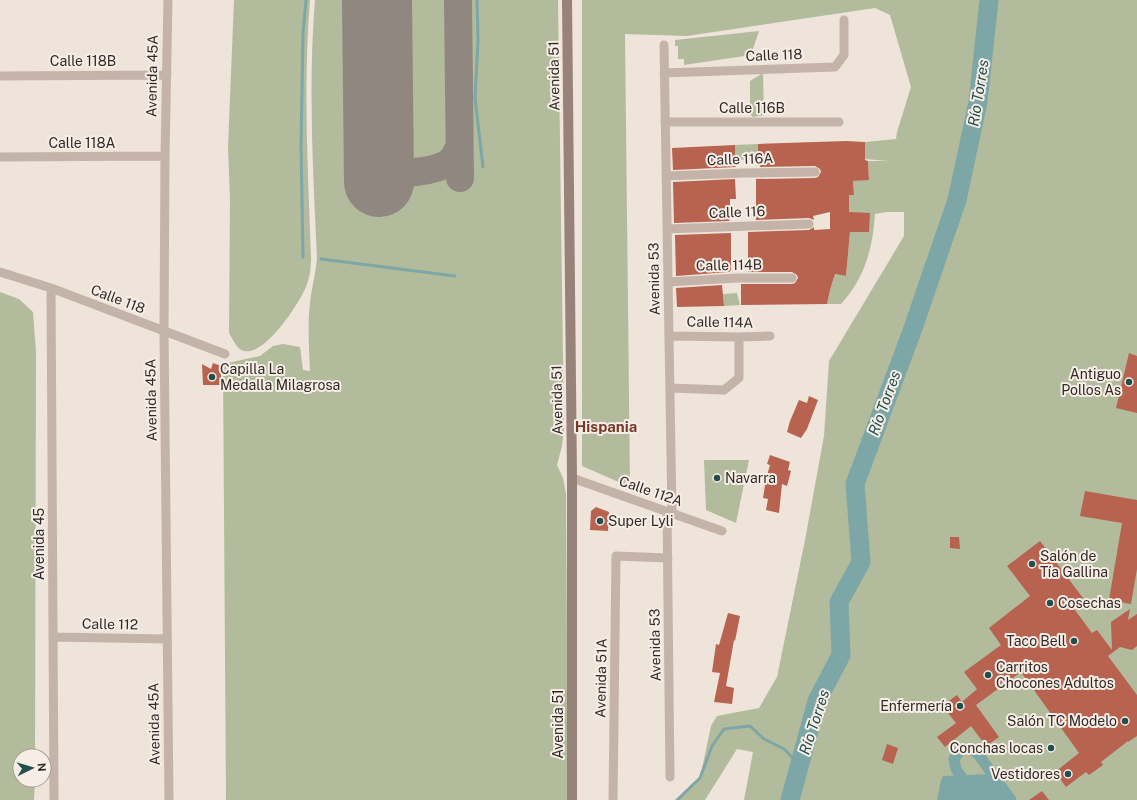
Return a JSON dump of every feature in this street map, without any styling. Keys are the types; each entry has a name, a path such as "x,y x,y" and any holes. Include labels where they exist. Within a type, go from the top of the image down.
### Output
{"main road":[{"name":"Avenida 51","path":"567,0 572,478 572,800"}],"street":[{"name":"Avenida 45A","path":"168,0 164,332 168,800"},
{"name":"Calle 118","path":"664,73 835,67 844,55 844,20"},
{"name":"Avenida 53","path":"664,45 670,388 670,513 668,558 670,777"},
{"name":"Calle 118B","path":"0,76 166,75"},
{"name":"Calle 116B","path":"665,122 840,122"},
{"name":"Calle 118A","path":"0,157 165,156"},
{"name":"Calle 116A","path":"666,176 815,172"},
{"name":"Calle 116","path":"667,229 809,224"},
{"name":"Calle 118","path":"0,272 51,288 225,354"},
{"name":"Calle 114B","path":"668,282 738,278 792,278"},
{"name":"Avenida 45","path":"51,288 54,800"},
{"name":"Calle 114A","path":"669,336 770,336"},
{"path":"670,388 724,390 739,378 739,337"},
{"name":"Calle 112A","path":"572,478 722,531"},
{"name":"Avenida 51A","path":"613,800 616,556 668,558"},
{"name":"Calle 112","path":"53,637 167,639"}],"green space":[{"path":"234,0 310,0 306,97 311,267 307,285 286,320 269,339 252,351 241,350 229,333 230,200 228,147"},
{"path":"315,0 353,0 355,188 391,187 451,170 450,182 468,182 467,0 558,0 564,430 557,465 563,478 566,494 567,800 226,800 223,364 260,356 273,346 283,344 300,347 303,370 310,371 309,314 317,258 312,97"},
{"path":"398,0 449,0 450,139 437,157 404,165 399,163"},
{"path":"582,0 1137,0 1137,800 744,800 753,752 737,749 705,800 677,800 700,778 711,726 717,716 759,708 777,677 805,540 824,436 829,361 904,236 904,212 875,214 870,250 862,273 856,284 841,304 827,304 835,274 846,276 850,232 869,232 869,213 849,213 849,195 854,194 853,181 869,179 868,161 888,161 865,159 865,142 896,139 911,87 890,15 875,8 687,36 625,34 630,487 582,466"},
{"path":"759,31 751,55 684,65 684,59 678,59 678,46 675,46 675,40"},
{"path":"763,73 764,115 753,117 750,114 750,81"},
{"path":"758,144 758,159 736,160 735,145"},
{"path":"0,292 19,299 33,312 36,351 35,748 12,748 12,788 35,788 34,800 0,800"},
{"path":"737,293 740,305 724,306 723,294"},
{"path":"704,460 749,460 736,523 706,510"}],"water":[{"path":"991,774 1002,781 1015,800 937,800 943,776"}],"building":[{"path":"846,141 865,142 865,160 868,161 869,180 853,181 854,195 849,195 849,212 870,213 869,232 850,232 846,276 835,274 827,304 741,305 741,284 792,284 795,283 798,278 797,275 792,272 748,272 748,232 809,230 814,227 814,230 830,229 830,212 813,216 814,220 809,218 756,220 756,179 815,178 818,177 821,172 820,169 815,166 760,167 758,159 758,144"},
{"path":"735,145 736,167 673,170 672,148"},
{"path":"735,179 736,199 730,199 729,221 674,223 673,182"},
{"path":"731,233 731,270 729,272 676,276 675,235"},
{"path":"722,285 724,306 677,307 676,288"},
{"name":"Antiguo Pollos As","path":"1129,353 1137,356 1137,413 1116,408"},
{"name":"Capilla La Medalla Milagrosa","path":"213,363 221,366 221,385 203,385 202,364 211,369"},
{"path":"809,396 818,400 807,429 801,438 787,432 799,400 807,403"},
{"path":"770,455 790,462 788,470 791,471 787,486 782,484 779,513 766,510 768,499 763,498 770,465 767,464"},
{"path":"1085,491 1137,500 1137,569 1131,604 1109,600 1122,523 1080,516"},
{"name":"Super Lyli","path":"596,507 609,512 608,531 590,530 591,511"},
{"path":"950,537 959,537 960,549 950,548"},
{"path":"1040,541 1083,598 1072,606 1092,633 1097,630 1112,650 1111,622 1130,609 1128,620 1137,614 1137,646 1132,650 1120,647 1108,656 1137,695 1137,736 1128,741 1101,762 1103,765 1089,775 1086,772 1066,787 1055,772 1079,753 1021,672 976,705 999,737 986,746 971,726 945,747 937,737 956,723 948,713 952,710 946,703 957,695 962,702 977,689 964,672 1001,645 989,628 1030,596 1007,566"},
{"path":"728,613 740,616 726,686 734,688 732,704 714,702 720,673 712,672 716,644 719,645"},
{"path":"887,744 898,748 893,764 882,760"},
{"path":"1042,791 1049,800 1029,800"}],"waterway":[{"path":"303,257 301,146 303,33 306,0"},
{"path":"477,0 478,41 475,98 483,167"},
{"name":"Río Torres","path":"790,800 817,701 841,655 839,602 861,562 855,484 912,331 957,200 978,102 989,0"},
{"path":"321,259 455,276"},
{"path":"677,800 700,778 712,746 724,729 750,726 764,739 784,749 800,765"},
{"path":"977,800 956,769 954,759 961,749 971,749 978,754 1011,800"}],"taxiway":[{"path":"458,0 460,178"},
{"path":"378,147 389,166 396,171 403,172 420,172 443,166 453,158 459,148"}],"runway":[{"path":"377,0 379,182"}],"place":[{"name":"Capilla La Medalla Milagrosa","path":"212,377"},
{"name":"Antiguo Pollos As","path":"1129,382"},
{"name":"Navarra","path":"717,478"},
{"name":"Super Lyli","path":"600,521"},
{"name":"Salón de Tía Gallina","path":"1032,564"},
{"name":"Cosechas","path":"1050,603"},
{"name":"Taco Bell","path":"1074,641"},
{"name":"Carritos Chocones Adultos","path":"988,675"},
{"name":"Enfermería","path":"960,706"},
{"name":"Salón TC Modelo","path":"1125,721"},
{"name":"Conchas locas","path":"1051,748"},
{"name":"Vestidores","path":"1068,774"}],"district":[{"name":"Hispania","path":"606,426"}]}
